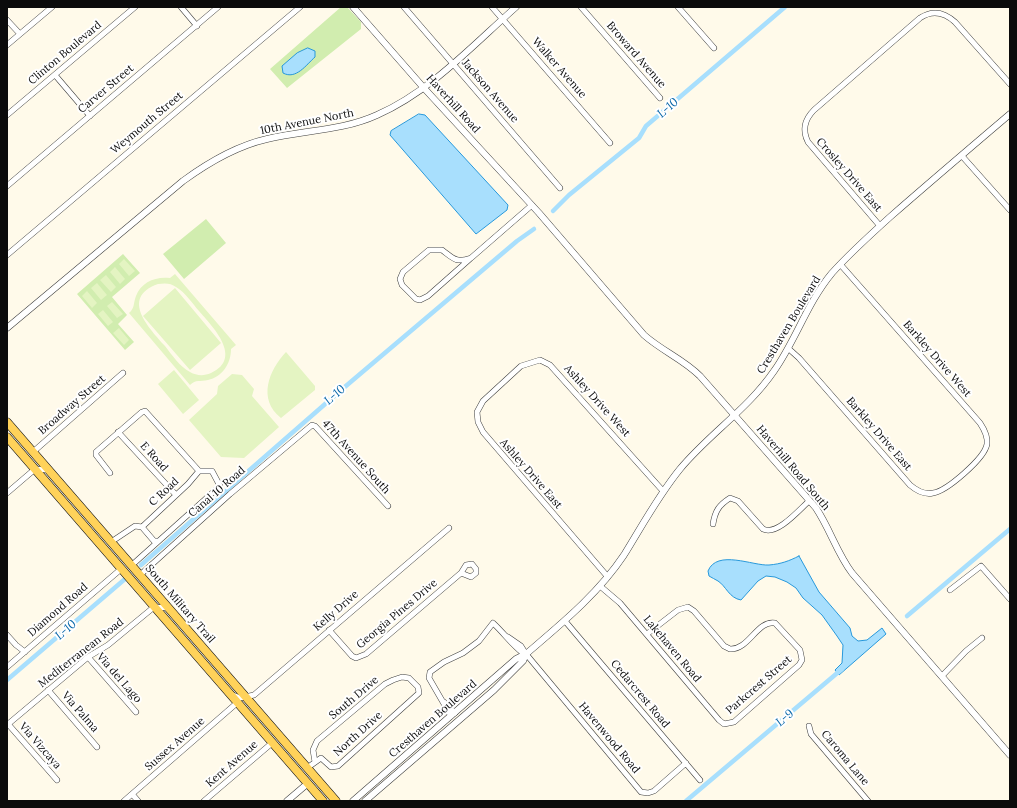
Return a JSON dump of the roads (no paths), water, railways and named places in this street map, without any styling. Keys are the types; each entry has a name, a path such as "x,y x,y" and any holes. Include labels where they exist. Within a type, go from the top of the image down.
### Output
{"main road":[{"name":"South Military Trail","path":"7,422 336,801"},
{"name":"South Military Trail","path":"7,437 323,801"},
{"path":"108,554 118,556 146,588 155,592"},
{"path":"249,715 252,713 262,715"}],"street":[{"path":"7,45 52,7"},
{"name":"Clinton Boulevard","path":"7,115 135,7"},
{"path":"181,7 197,26"},
{"name":"Carver Street","path":"7,186 218,7"},
{"name":"Weymouth Street","path":"7,255 300,7"},
{"name":"Haverhill Road","path":"353,7 423,87 539,213"},
{"name":"Jackson Avenue","path":"404,7 560,188"},
{"name":"Walker Avenue","path":"492,7 610,143"},
{"name":"10th Avenue North","path":"7,328 204,165 229,152 267,139 334,128 358,122 384,112 423,87 516,7"},
{"name":"Broward Avenue","path":"581,7 660,98"},
{"path":"678,7 714,48"},
{"name":"Crosley Drive East","path":"880,226 810,145 805,133 806,121 814,110 920,18 928,14 938,13 948,16 1010,84"},
{"path":"7,20 20,34"},
{"path":"55,75 90,116"},
{"name":"Cresthaven Boulevard","path":"353,801 516,659 526,654 565,620 600,586 624,555 663,491 692,455 735,415 765,384 789,349 813,301 840,264 880,226 1010,114"},
{"path":"962,156 1010,210"},
{"path":"471,258 462,261 455,260 442,250 429,250 403,272 400,279 402,285 416,299 420,300 428,296 532,205"},
{"name":"Haverhill Road South","path":"539,213 644,335 659,348 695,370 809,500 823,519 839,553 852,573 1010,755"},
{"name":"Barkley Drive West","path":"840,264 982,426 986,439 985,448 981,457 965,471"},
{"name":"Barkley Drive East","path":"789,349 915,489 929,494 938,492 965,471"},
{"name":"Ashley Drive West","path":"505,380 527,364 540,360 550,365 557,370 663,491"},
{"name":"Broadway Street","path":"33,452 123,373"},
{"name":"Ashley Drive East","path":"505,380 483,401 477,412 478,422 483,432 608,576"},
{"path":"110,473 96,455 96,452 118,432 145,411 199,471 212,471 220,486 132,565"},
{"name":"47th Avenue South","path":"309,426 315,426 388,506"},
{"name":"Canal 10 Road","path":"140,575 172,545 309,426"},
{"name":"E Road","path":"118,432 176,495"},
{"path":"7,493 35,469 43,468 49,470"},
{"name":"C Road","path":"142,527 199,471"},
{"path":"713,524 715,512 722,503 730,498 738,502 766,531 776,529 809,500"},
{"path":"111,542 135,526 142,527 154,541 157,541"},
{"name":"Kelly Drive","path":"246,697 254,695 449,528"},
{"path":"950,590 981,566 1010,599"},
{"name":"Diamond Road","path":"7,667 121,568"},
{"name":"Georgia Pines Drive","path":"329,630 352,656 360,657 366,654 461,573"},
{"name":"Lakehaven Road","path":"600,586 620,603 719,720 728,724"},
{"path":"154,607 163,606 170,609"},
{"name":"Mediterranean Road","path":"8,725 88,657 108,645 154,607"},
{"name":"Parkcrest Street","path":"647,634 680,608 688,607 694,611 724,646 730,649 740,647 766,624 776,624 800,650 802,660 799,665 734,722 728,724"},
{"name":"Cedarcrest Road","path":"565,620 700,780"},
{"path":"453,715 447,703 442,701 429,678 430,672 444,662 463,653 479,641 493,623 508,637 521,646 526,654"},
{"path":"7,635 25,652"},
{"path":"942,676 966,651 982,638"},
{"name":"Cresthaven Boulevard","path":"365,801 494,690 523,661 526,654"},
{"name":"Havenwood Road","path":"526,654 641,792 648,793 654,791 686,763"},
{"name":"Via del Lago","path":"88,657 136,712"},
{"name":"South Drive","path":"315,762 313,750 317,741 385,684 402,677 409,678 418,687 419,692"},
{"name":"Via Palma","path":"48,690 97,747"},
{"name":"North Drive","path":"315,762 321,758 331,767 338,766 419,692"},
{"path":"232,695 246,697"},
{"name":"Sussex Avenue","path":"124,801 238,702"},
{"name":"Via Vizcaya","path":"8,725 57,780"},
{"name":"Caroma Lane","path":"809,726 811,734 868,801"},
{"name":"Kent Avenue","path":"204,801 272,743"},
{"path":"307,768 315,762"},
{"path":"287,801 307,784"},
{"path":"132,794 138,801"}],"water":[{"path":"308,48 315,51 315,57 300,71 292,75 283,73 282,66 297,53"},
{"path":"419,114 425,115 508,205 507,210 476,234 390,135 391,131"},
{"path":"799,556 819,592 850,628 852,636 858,641 867,640 882,628 886,634 839,675 835,670 842,663 843,645 822,615 803,598 796,588 775,577 766,576 758,581 741,600 733,597 721,583 709,576 708,571 713,564 719,561 736,560 769,565 785,562"}],"waterway":[{"name":"L-10","path":"553,211 569,195 639,138 646,126 785,7"},
{"name":"L-10","path":"141,565 340,391 517,241 534,229"},
{"name":"L-9","path":"907,616 1010,529"},
{"name":"L-10","path":"7,680 125,579"},
{"name":"L-9","path":"686,801 842,669"}]}
